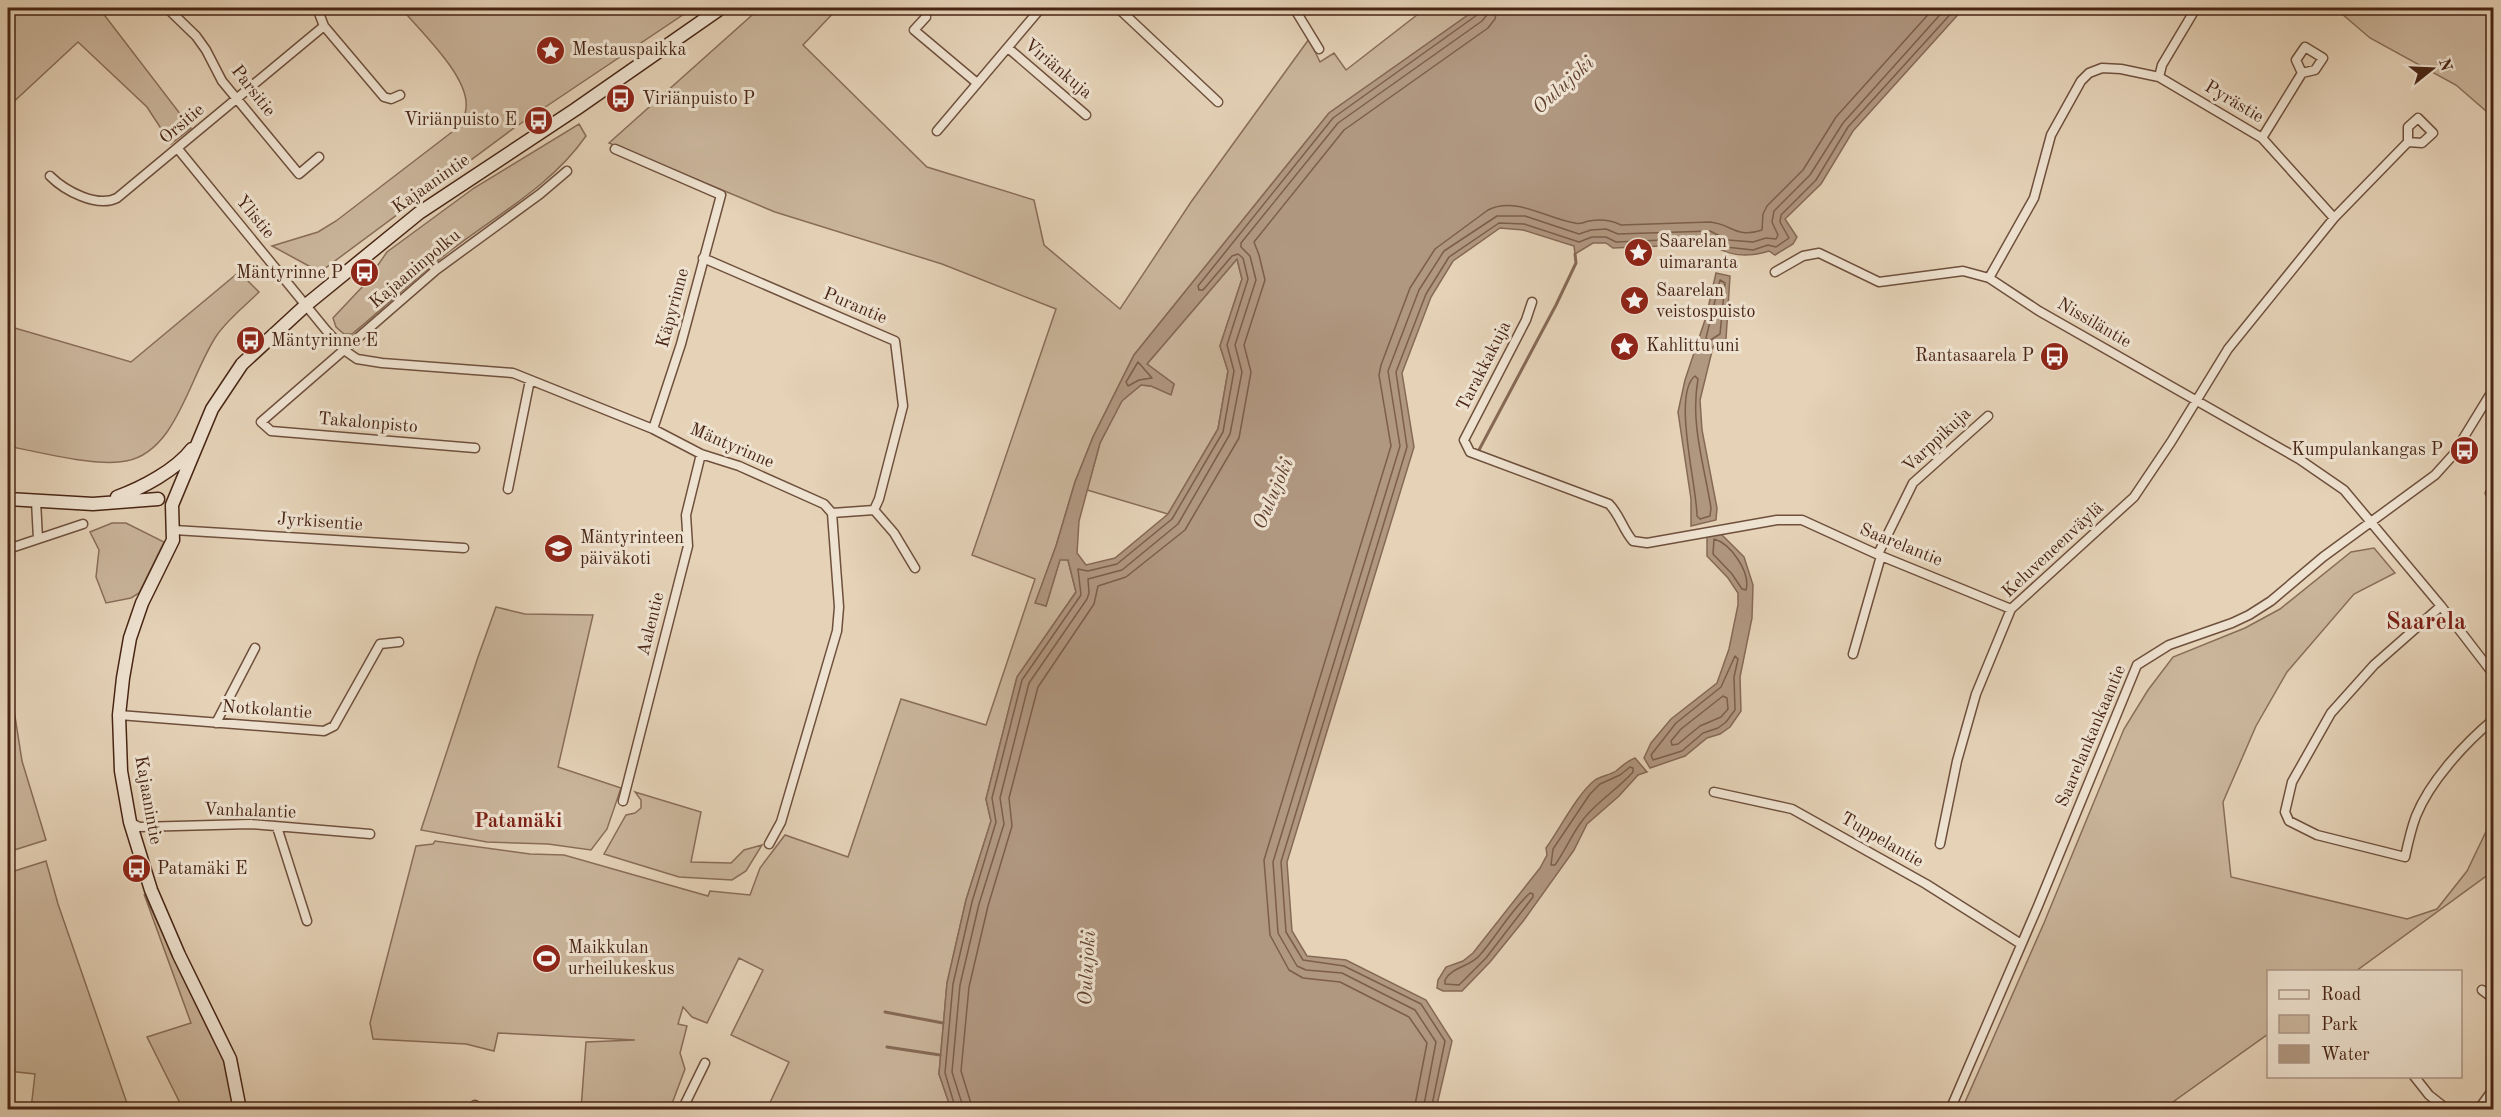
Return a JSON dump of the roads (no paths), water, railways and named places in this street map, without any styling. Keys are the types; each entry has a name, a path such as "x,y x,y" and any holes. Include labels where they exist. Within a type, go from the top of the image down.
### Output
{"main road":[{"name":"Kajaanintie","path":"240,1110 230,1059 164,922 130,822 122,771 119,715 130,638 142,603 173,540 174,527 171,513 202,432 212,410 242,363 306,305 419,213 576,109 721,8"},
{"name":"Kajaanintie","path":"93,504 126,494 178,465 191,451 202,432"},
{"path":"8,499 93,504 160,500 167,501 178,493 176,477 159,476 152,491 160,500 174,527"}],"street":[{"name":"Parsitie","path":"167,8 196,36 222,81 299,174 319,157"},
{"path":"317,8 324,26 384,97 391,99 400,95"},
{"path":"937,131 1041,8"},
{"path":"1118,8 1218,102"},
{"path":"1294,8 1319,49"},
{"path":"2159,76 2162,65 2196,8"},
{"path":"926,17 914,30 977,83"},
{"name":"Orsitie","path":"50,176 62,187 105,202 122,195 324,26"},
{"name":"Viriänkuja","path":"1008,48 1086,115"},
{"name":"Pyrästie","path":"1989,278 2034,198 2051,135 2080,81 2089,73 2102,68 2159,76 2262,138 2334,218"},
{"path":"2262,138 2301,73"},
{"path":"2194,400 2228,349 2334,218 2408,142"},
{"name":"Ylistie","path":"178,149 306,305"},
{"name":"Käpyrinne","path":"615,149 721,195 681,344 653,429"},
{"name":"Kajaaninpolku","path":"261,422 436,270 540,194 567,171"},
{"name":"Nissiläntie","path":"1775,272 1803,256 1820,253 1879,282 1963,271 1989,278 2039,311 2322,474 2344,490 2441,606 2493,675"},
{"name":"Purantie","path":"703,258 894,341 903,406 879,499 874,510"},
{"name":"Tarakkakuja","path":"1465,445 1464,440 1526,320 1532,302"},
{"name":"Mäntyrinne","path":"306,305 344,350 357,359 513,373 653,429 701,454 739,466 824,504 832,513"},
{"path":"508,489 530,380"},
{"name":"Saarelankankaantie","path":"1950,1110 2137,665 2169,645 2232,623 2271,601 2371,521 2435,475 2453,455 2493,388"},
{"name":"Keluveneenväylä","path":"1940,844 1957,761 1976,694 2011,609 2133,496 2171,442 2194,400"},
{"name":"Varppikuja","path":"1853,654 1879,555 1913,483 1988,416"},
{"name":"Takalonpisto","path":"261,422 271,431 475,448"},
{"name":"Saarelantie","path":"1465,445 1470,452 1499,464 1609,504 1616,511 1625,532 1633,542 1647,543 1777,520 1802,520 1879,555 2011,609"},
{"name":"Aalentie","path":"623,801 688,546 686,515 701,454"},
{"path":"36,501 38,539"},
{"path":"769,844 782,822 837,631 839,607 832,513 874,510 894,533 915,568"},
{"path":"8,549 83,524"},
{"name":"Jyrkisentie","path":"174,527 465,548"},
{"path":"2441,606 2374,665 2331,713 2292,782 2285,812 2289,822 2317,835 2405,857 2416,815 2439,777 2476,734 2493,719"},
{"name":"Notkolantie","path":"119,715 324,731 334,726 380,644 399,642"},
{"path":"216,723 255,648"},
{"name":"Tuppelantie","path":"1714,792 1792,809 1926,884 2021,944"},
{"name":"Vanhalantie","path":"130,822 139,827 250,824 370,834"},
{"path":"277,827 307,921"},
{"path":"2482,990 2493,999"},
{"path":"682,1110 705,1063"},
{"path":"2415,1078 2429,1095 2448,1110"},
{"path":"2478,1110 2493,1088"}],"water":[{"name":"Oulujoki","path":"1478,8 1964,8 1853,131 1821,184 1785,219 1797,237 1793,244 1775,255 1769,251 1753,255 1738,255 1710,244 1613,248 1606,243 1593,243 1575,254 1574,246 1523,230 1500,228 1453,261 1431,297 1402,373 1414,447 1287,862 1292,931 1307,956 1346,960 1426,1000 1452,1041 1436,1109 951,1109 939,1074 947,983 966,900 991,821 986,799 1017,677 1076,592 1068,560 1060,560 1046,606 1035,603 1056,546 1075,482 1093,437 1134,355 1329,113","holes":["1237,259 1242,279 1220,346 1228,371 1218,429 1168,514 1115,558 1086,565 1077,553 1079,521 1100,443 1122,401 1141,385 1151,386 1171,395 1174,384 1147,364"]},
{"path":"1716,273 1730,276 1726,339 1713,347 1700,400 1702,430 1717,508 1716,520 1691,526 1691,499 1678,412 1685,380 1706,317"},
{"path":"1709,534 1721,534 1744,557 1753,585 1752,618 1740,677 1741,711 1730,727 1720,734 1707,738 1685,756 1650,768 1644,758 1651,743 1671,719 1717,683 1729,649 1738,605 1738,593 1728,578 1707,556"},
{"path":"1635,758 1647,772 1638,775 1619,796 1587,824 1574,850 1524,920 1490,962 1462,991 1443,991 1437,988 1438,980 1446,967 1463,961 1473,953 1540,868 1547,855 1546,848 1575,802 1595,780 1614,772"}],"waterway":[{"path":"1479,450 1556,305 1576,263 1575,254"},
{"path":"885,1012 943,1023"},
{"path":"887,1047 940,1055"}],"place":[{"name":"Mestauspaikka","path":"551,50"},
{"name":"Viriänpuisto P","path":"621,99"},
{"name":"Viriänpuisto E","path":"538,120"},
{"name":"Saarelan uimaranta","path":"1638,252"},
{"name":"Mäntyrinne P","path":"364,273"},
{"name":"Saarelan veistospuisto","path":"1635,301"},
{"name":"Mäntyrinne E","path":"250,341"},
{"name":"Kahlittu uni","path":"1625,346"},
{"name":"Rantasaarela P","path":"2055,356"},
{"name":"Kumpulankangas P","path":"2464,450"},
{"name":"Mäntyrinteen päiväkoti","path":"559,548"},
{"name":"Patamäki E","path":"136,869"},
{"name":"Maikkulan urheilukeskus","path":"547,958"}],"district":[{"name":"Saarela","path":"2426,623"},
{"name":"Patamäki","path":"518,821"}]}
